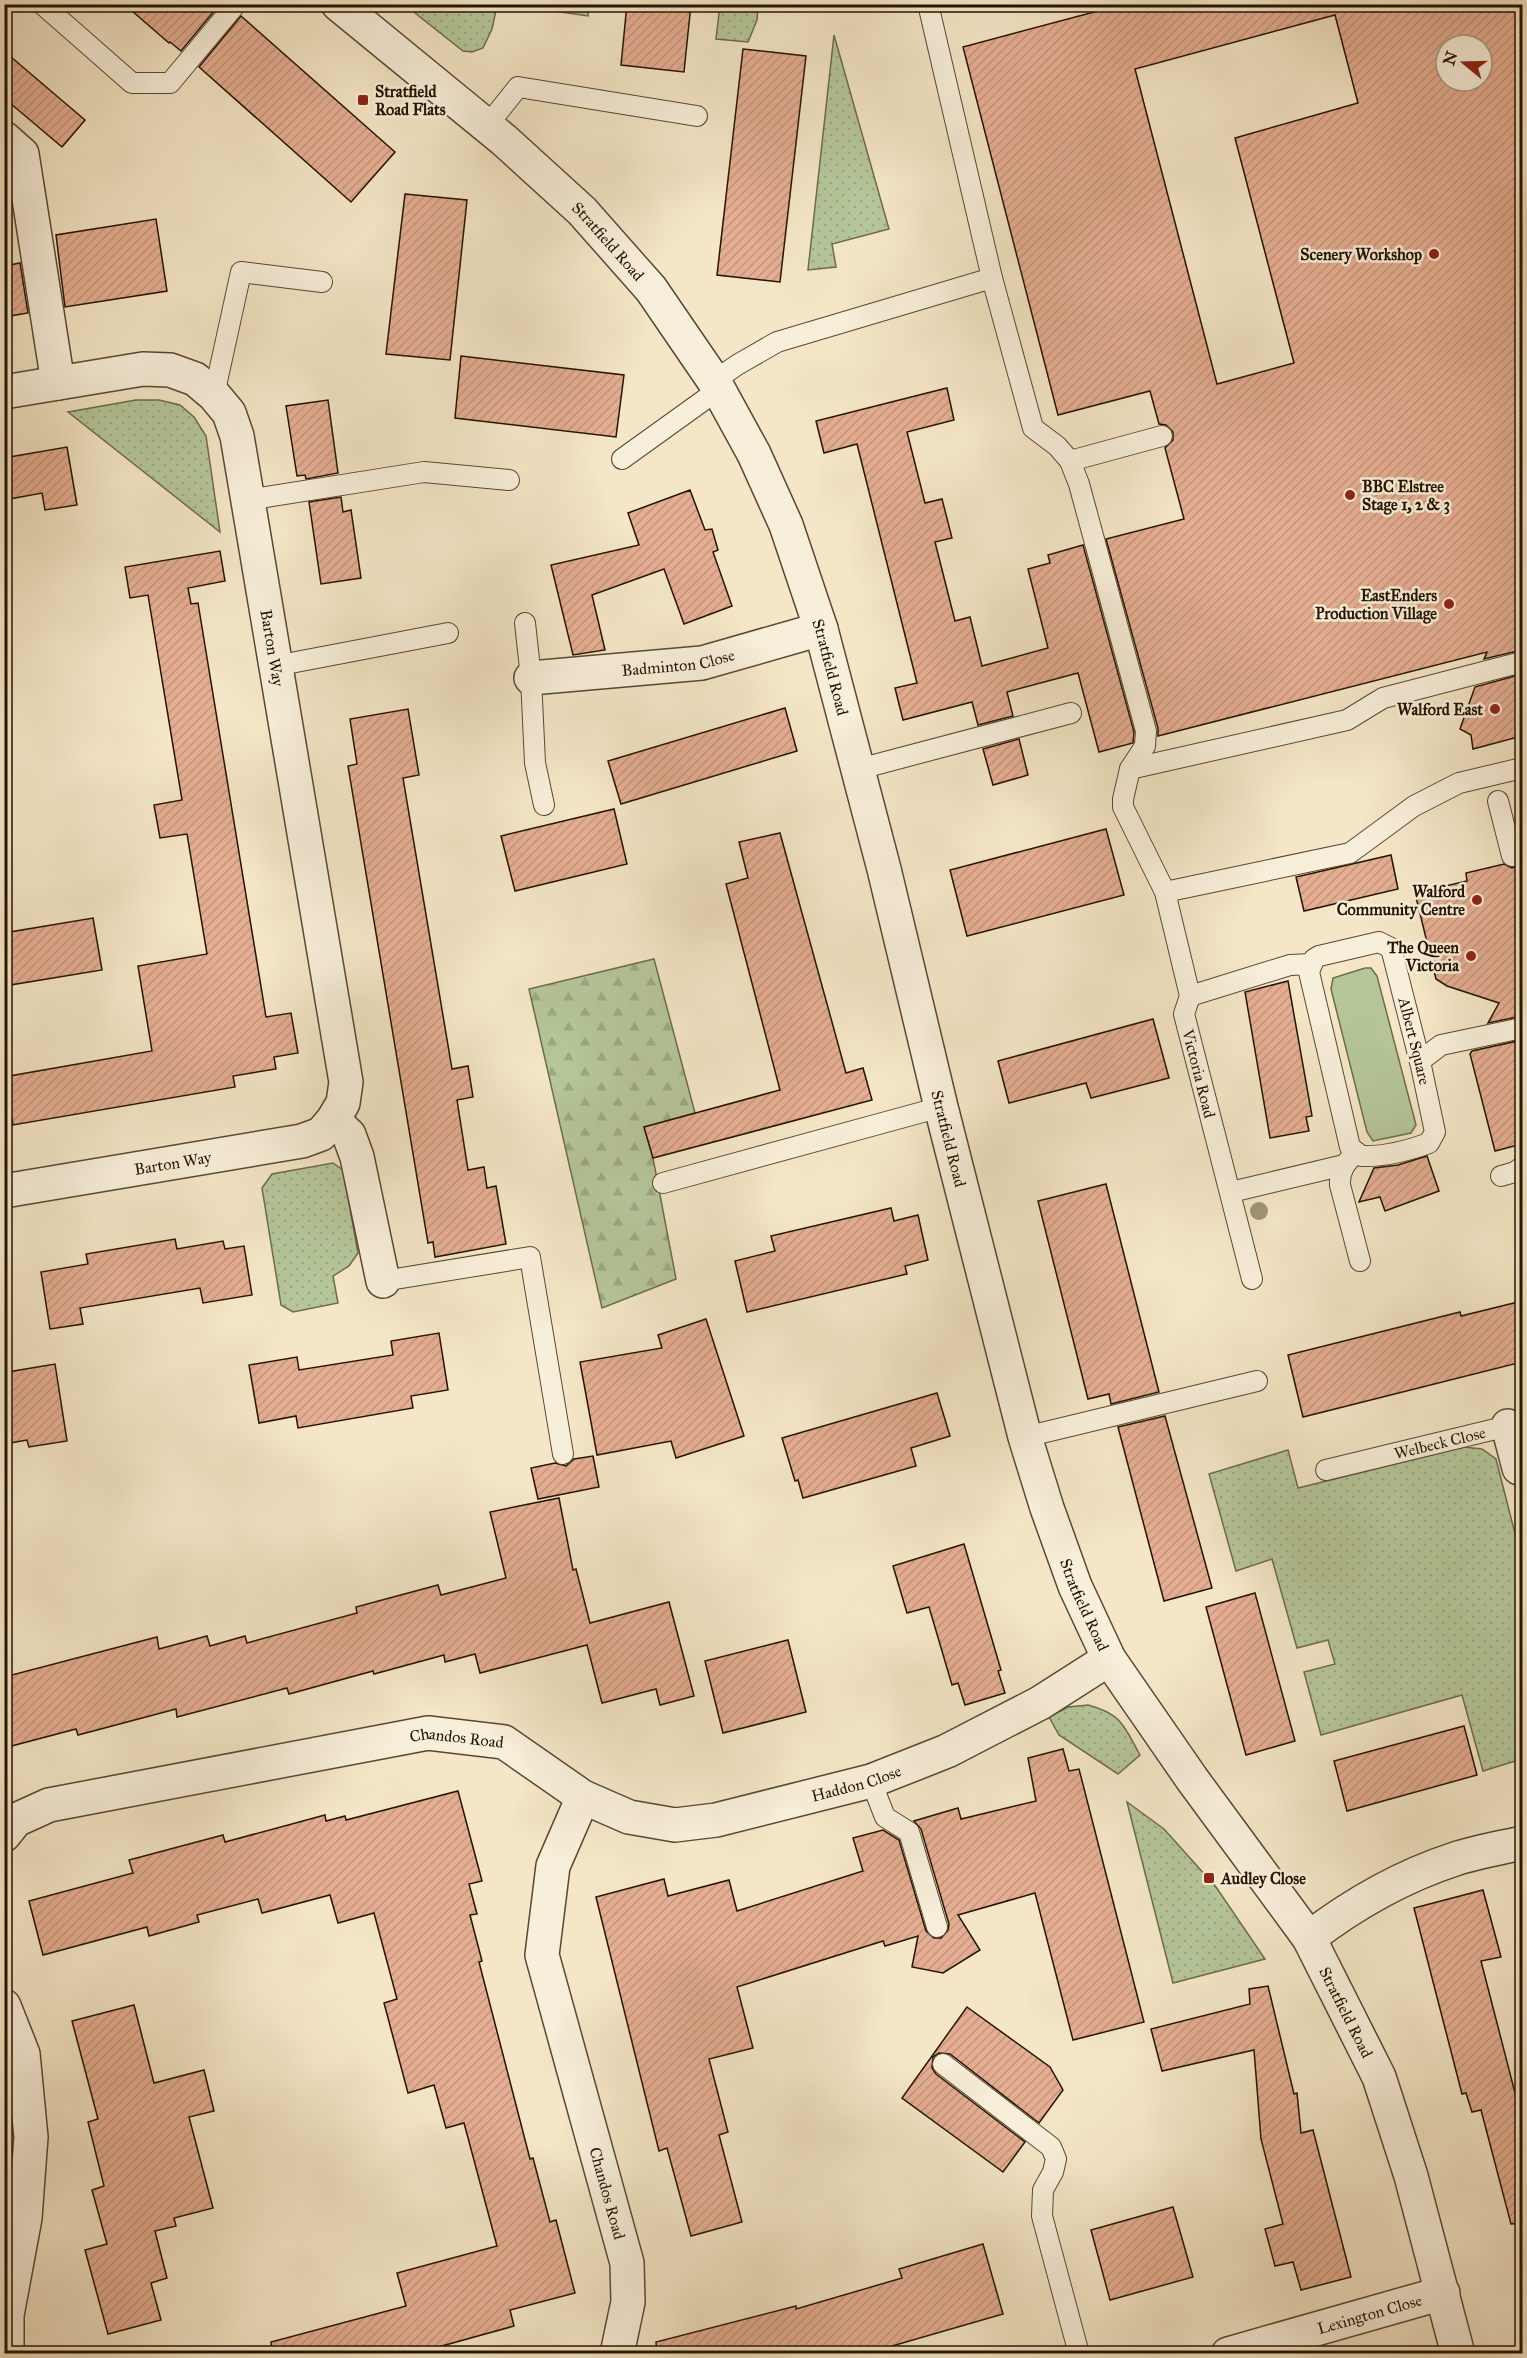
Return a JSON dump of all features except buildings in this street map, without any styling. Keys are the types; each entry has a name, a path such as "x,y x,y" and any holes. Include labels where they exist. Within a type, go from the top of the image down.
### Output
{"street":[{"name":"Stratfield Road","path":"338,4 487,126 582,211 651,290 716,385 754,454 786,525 822,629 1025,1437 1075,1586 1110,1659 1192,1779 1309,1938 1378,2077 1411,2176 1458,2354"},
{"path":"4,138 22,154 58,383"},
{"name":"Barton Way","path":"4,392 143,369 170,370 195,379 214,395 229,413 237,436 345,1082 343,1103 333,1120 321,1134 302,1141 4,1191"},
{"name":"Badminton Close","path":"531,678 702,663 822,629"},
{"path":"333,1120 349,1135 357,1157 383,1281"},
{"name":"Welbeck Close","path":"1508,1426 1519,1468 1522,1468"},
{"name":"Haddon Close","path":"583,1797 629,1817 675,1825 716,1820 870,1781 947,1751 1040,1703 1110,1659"},
{"name":"Chandos Road","path":"4,1835 16,1820 49,1804 428,1733 504,1742 583,1797 553,1866 542,1955 627,2263 628,2302 617,2354"},
{"path":"1309,1938 1330,1922 1392,1886 1455,1859 1522,1843"},
{"path":"4,2006 23,2054 31,2137 25,2218 7,2315 7,2354"},
{"name":"Lexington Close","path":"1228,2354 1443,2293"}],"lane":[{"path":"42,4 132,83 170,83 236,4"},
{"path":"928,4 992,278 1033,428 1057,446 1070,461 1162,436"},
{"path":"487,126 518,87 697,116"},
{"path":"214,395 241,272 322,282"},
{"path":"622,459 716,385 737,365 777,342 992,278"},
{"name":"Victoria Road","path":"1070,461 1079,484 1146,731 1145,746 1130,769 1123,799 1124,807 1165,892 1190,996 1184,1014 1252,1279"},
{"path":"247,500 424,471 509,480"},
{"path":"525,623 531,678 535,763 544,805"},
{"path":"275,666 448,633"},
{"path":"1130,769 1347,720 1383,698 1522,662"},
{"path":"859,769 1071,713"},
{"path":"1165,892 1350,853 1414,806 1459,783 1522,768"},
{"path":"1498,801 1512,856 1522,850"},
{"name":"Albert Square","path":"1190,996 1290,965 1312,964 1319,956 1372,943 1379,942 1391,948 1435,1125 1433,1138 1422,1146 1382,1155 1350,1158"},
{"path":"1312,964 1309,972 1350,1147 1350,1158 1340,1174 1340,1185 1360,1261"},
{"path":"1420,1061 1441,1045 1522,1028"},
{"path":"663,1183 941,1107"},
{"path":"1231,1192 1350,1158"},
{"path":"1501,1176 1515,1172 1522,1167"},
{"path":"383,1281 531,1257 563,1454"},
{"path":"1025,1437 1257,1381"},
{"name":"Welbeck Close","path":"1326,1470 1508,1426"},
{"path":"870,1781 885,1817 909,1832 937,1927"},
{"path":"944,2064 1051,2146 1056,2159 1053,2172 1043,2190 1042,2216 1079,2354"}],"green space":[{"path":"405,5 511,5 501,6 496,10 492,29 483,48 472,52 463,51"},
{"path":"511,5 589,5 588,16"},
{"path":"720,5 758,5 757,20 748,42 716,39"},
{"path":"834,35 889,229 832,244 836,267 808,270"},
{"path":"136,400 159,400 180,405 194,417 206,436 220,532 68,412"},
{"path":"654,959 695,1113 644,1127 653,1158 676,1279 602,1308 529,989"},
{"path":"1371,968 1377,976 1416,1125 1411,1133 1373,1141 1367,1132 1331,989 1333,978"},
{"path":"333,1163 343,1170 358,1253 349,1266 333,1276 338,1303 293,1312 281,1305 262,1188 272,1174"},
{"path":"1464,1447 1482,1449 1496,1459 1522,1561 1522,1759 1483,1771 1462,1695 1321,1735 1304,1672 1335,1664 1328,1640 1297,1648 1272,1559 1236,1571 1209,1474 1288,1450 1298,1488"},
{"path":"1088,1705 1115,1717 1140,1755 1118,1774 1059,1735 1049,1717 1068,1707"},
{"path":"1127,1802 1164,1829 1216,1887 1265,1959 1173,1983"}],"place":[{"name":"Stratfield Road Flats","path":"363,100"},
{"name":"Scenery Workshop","path":"1434,254"},
{"name":"BBC Elstree Stage 1, 2 & 3","path":"1350,495"},
{"name":"EastEnders Production Village","path":"1449,604"},
{"name":"Walford East","path":"1495,709"},
{"name":"Walford Community Centre","path":"1477,900"},
{"name":"The Queen Victoria","path":"1471,956"},
{"name":"Audley Close","path":"1209,1878"}]}
